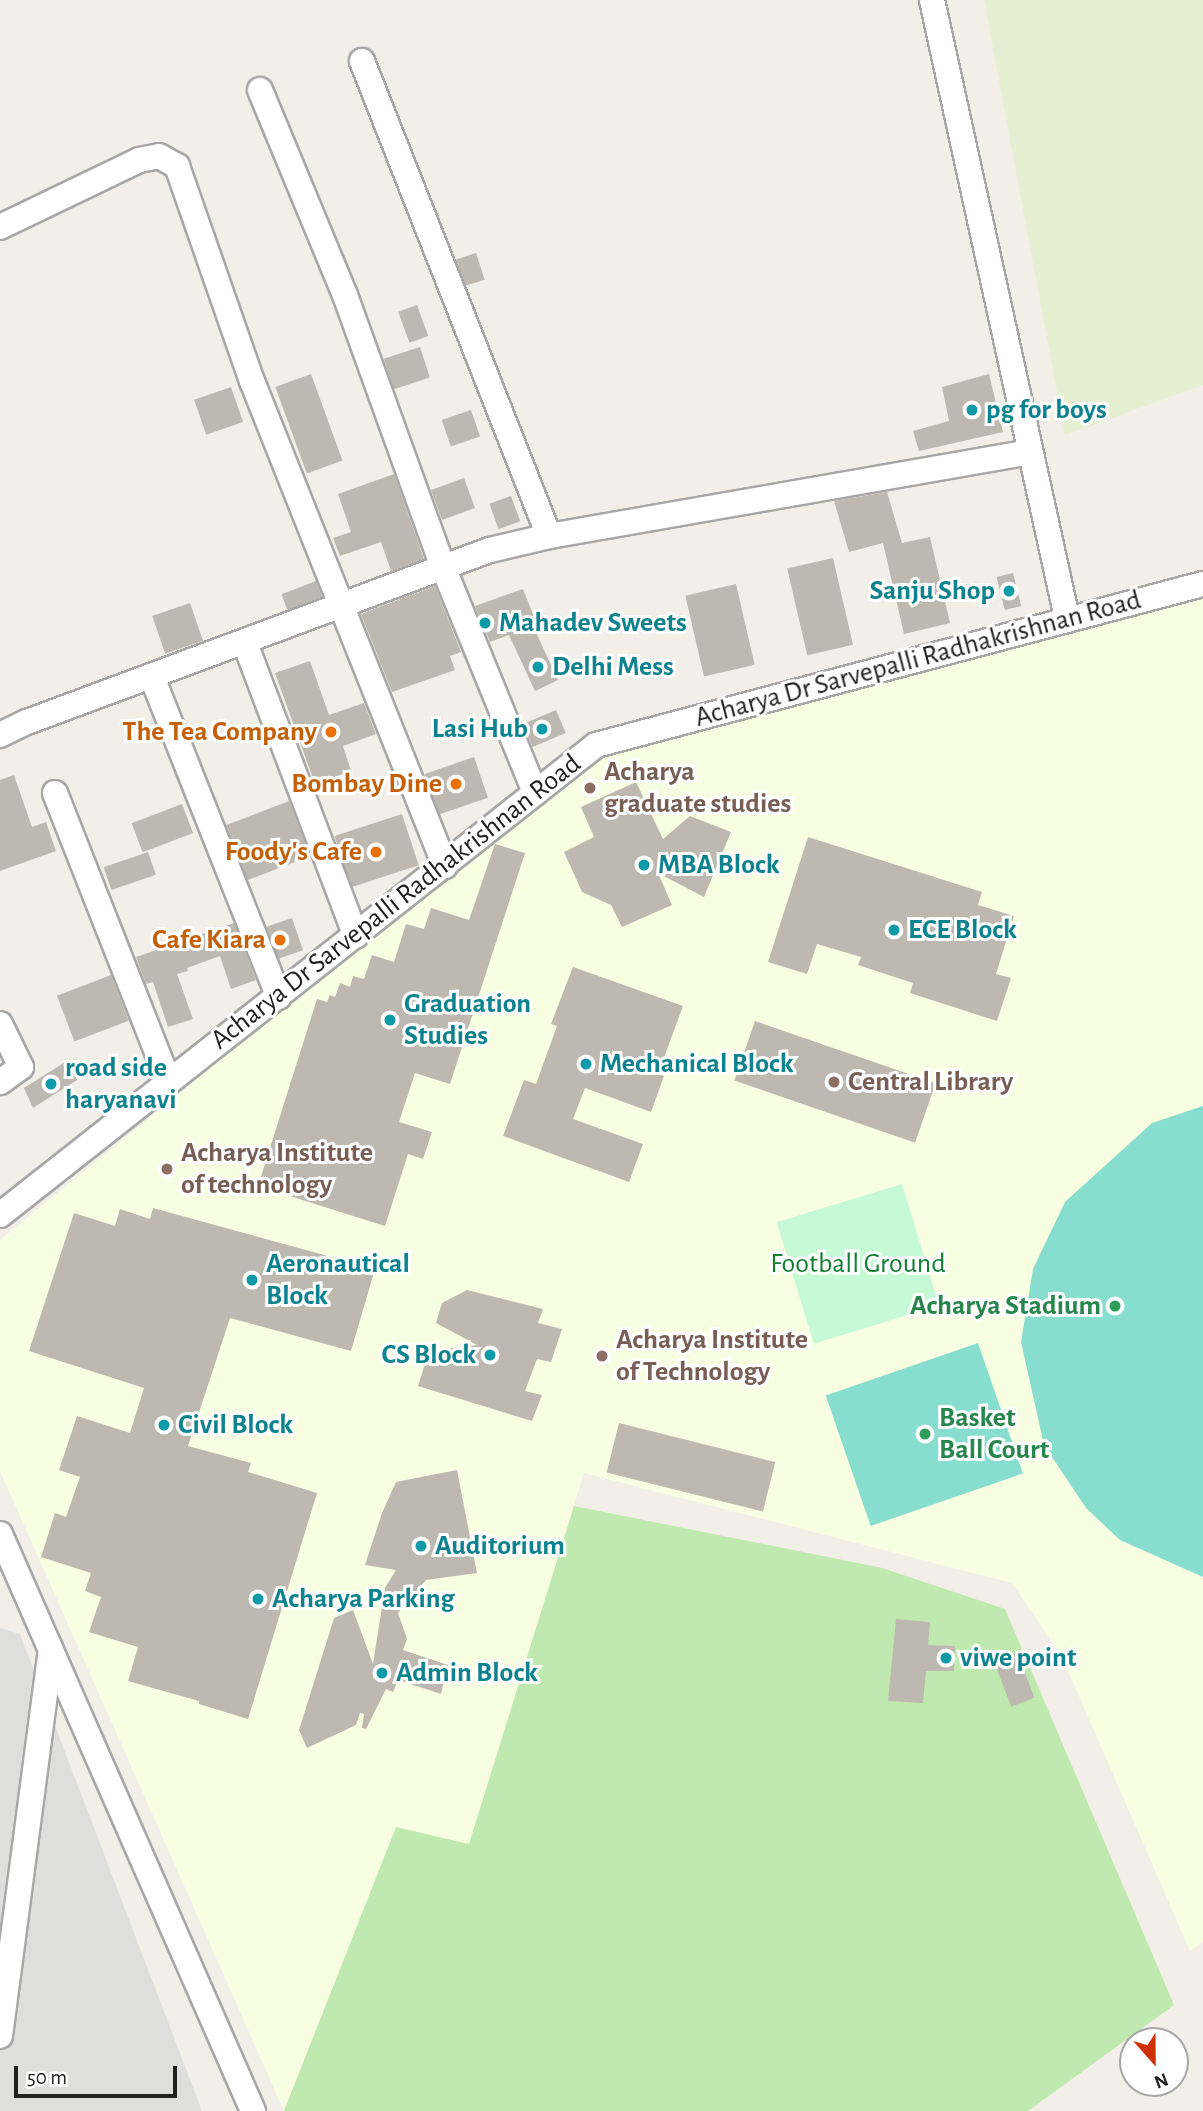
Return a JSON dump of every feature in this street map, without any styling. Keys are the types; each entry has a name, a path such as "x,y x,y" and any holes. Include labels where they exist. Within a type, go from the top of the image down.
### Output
{"street":[{"path":"932,0 1028,452 1067,618"},
{"path":"362,61 549,536"},
{"path":"260,90 345,295 443,567 535,793"},
{"path":"0,227 139,160 159,156 177,166 252,381 445,866"},
{"path":"0,735 27,722 491,550 549,536 1028,452"},
{"name":"Acharya Dr Sarvepalli Radhakrishnan Road","path":"0,1215 596,745 1203,583"},
{"path":"245,643 356,936"},
{"path":"152,677 279,997"},
{"path":"55,793 168,1080"},
{"path":"0,1024 21,1067 0,1082"},
{"path":"0,1534 253,2111"},
{"path":"0,2036 7,1938 51,1649"}],"shaded area":[{"path":"984,0 1203,0 1203,385 1065,435"},
{"name":"Acharya Institute of Technology","path":"1203,591 1203,1942 1190,1951 1062,1657 1012,1583 584,1473 469,1845 396,1828 284,2111 0,1471 0,1240 602,747"},
{"name":"Acharya Stadium","path":"1203,1106 1203,1577 1120,1540 1086,1508 1044,1445 1021,1342 1033,1269 1065,1202 1152,1123"},
{"name":"Basket Ball Court","path":"978,1343 1023,1473 871,1526 826,1395"},
{"path":"0,1628 20,1634 202,2111 0,2111"}],"green space":[{"name":"Football Ground","path":"902,1184 939,1305 814,1344 777,1222"},
{"path":"574,1506 882,1568 1005,1609 1174,2005 1144,2027 1119,2027 1119,2045 1028,2111 284,2111 396,1827 469,1844"}],"building":[{"path":"476,253 485,280 465,286 456,259"},
{"path":"417,305 428,336 409,343 398,312"},
{"path":"420,347 430,377 394,389 384,359"},
{"path":"311,374 342,460 307,473 275,387"},
{"name":"pg for boys","path":"989,374 1003,432 919,451 913,431 949,421 942,387"},
{"path":"231,387 243,422 206,435 194,400"},
{"path":"471,410 480,436 451,447 442,420"},
{"path":"394,474 424,559 391,571 381,542 340,556 333,538 351,532 338,494"},
{"path":"464,478 475,508 442,520 431,490"},
{"path":"887,492 902,543 930,537 950,623 904,634 883,543 849,552 834,501"},
{"path":"511,496 520,521 499,529 489,504"},
{"path":"833,558 853,645 807,655 787,569"},
{"name":"Sanju Shop","path":"1013,573 1021,606 1005,610 997,577"},
{"path":"316,581 322,597 288,610 281,594"},
{"path":"736,584 755,665 704,677 685,596"},
{"path":"435,586 461,652 450,656 455,670 392,692 361,614"},
{"path":"523,589 537,624 533,626 558,680 535,691 509,635 490,642 475,606"},
{"path":"190,603 203,641 165,654 152,616"},
{"path":"310,661 329,715 364,703 376,734 343,746 351,771 315,784 275,673"},
{"name":"Lasi Hub","path":"556,710 566,733 533,747 523,724"},
{"path":"474,757 488,798 439,815 425,774"},
{"path":"14,775 32,827 46,822 56,851 0,871 0,780"},
{"name":"MBA Block","path":"636,782 663,839 690,816 731,832 704,897 658,873 672,905 622,927 611,905 582,892 564,852 594,837 581,807"},
{"path":"289,801 310,856 248,880 226,825"},
{"path":"182,804 193,833 143,852 132,823"},
{"name":"Foody's Cafe","path":"402,814 419,865 351,887 334,836"},
{"name":"ECE Block","path":"808,837 982,892 978,905 1014,916 996,974 1011,978 997,1021 910,993 913,983 858,965 861,957 817,944 807,974 768,962"},
{"name":"Graduation Studies","path":"495,844 525,853 450,1084 415,1073 399,1122 432,1132 423,1159 408,1154 385,1226 258,1186 317,999 327,1002 330,995 335,997 340,983 350,987 353,976 364,979 372,955 394,962 406,924 424,929 431,908 469,920"},
{"path":"148,852 156,875 111,890 104,867"},
{"name":"Cafe Kiara","path":"292,918 303,950 278,959 266,927"},
{"path":"234,923 256,980 231,989 220,956 187,968 188,971 177,974 193,1019 168,1027 153,982 146,984 136,957"},
{"name":"Mechanical Block","path":"573,967 683,1006 658,1074 664,1076 651,1112 585,1088 573,1119 643,1144 629,1182 503,1136 524,1080 536,1084 557,1026 551,1024"},
{"path":"111,975 129,1021 74,1042 57,996"},
{"name":"Central Library","path":"755,1021 936,1083 915,1143 734,1081"},
{"name":"road side haryanavi","path":"70,1059 77,1080 33,1108 24,1088"},
{"path":"153,1208 375,1269 351,1351 230,1318 188,1446 251,1463 248,1472 317,1493 248,1719 199,1704 199,1701 128,1681 138,1647 89,1632 101,1597 85,1591 91,1573 41,1557 55,1513 66,1517 80,1477 59,1470 77,1416 130,1433 144,1388 29,1351 74,1213 115,1226 120,1209 150,1219"},
{"name":"CS Block","path":"467,1290 543,1309 538,1323 562,1329 551,1362 537,1359 525,1391 542,1395 532,1421 418,1386 429,1351 477,1345 436,1323 442,1303"},
{"path":"619,1423 775,1462 763,1511 607,1472"},
{"path":"457,1470 477,1573 426,1580 398,1613 407,1639 403,1650 448,1665 441,1694 398,1680 393,1692 386,1689 366,1729 362,1728 364,1714 360,1713 356,1725 307,1748 299,1730 334,1618 353,1610 373,1664 385,1588 396,1570 365,1565 382,1513 396,1482"},
{"path":"896,1619 930,1622 928,1645 955,1646 954,1671 926,1671 923,1703 888,1701"},
{"path":"1017,1652 1035,1698 1011,1707 994,1661"}],"place":[{"name":"pg for boys","path":"972,410"},
{"name":"Sanju Shop","path":"1009,591"},
{"name":"Mahadev Sweets","path":"485,623"},
{"name":"Delhi Mess","path":"538,667"},
{"name":"Lasi Hub","path":"542,729"},
{"name":"The Tea Company","path":"331,732"},
{"name":"Bombay Dine","path":"456,784"},
{"name":"Acharya graduate studies","path":"590,788"},
{"name":"Foody's Cafe","path":"376,852"},
{"name":"MBA Block","path":"644,865"},
{"name":"ECE Block","path":"894,930"},
{"name":"Cafe Kiara","path":"280,940"},
{"name":"Graduation Studies","path":"390,1020"},
{"name":"Mechanical Block","path":"586,1064"},
{"name":"Central Library","path":"834,1082"},
{"name":"road side haryanavi","path":"51,1084"},
{"name":"Acharya Institute of technology","path":"167,1169"},
{"name":"Aeronautical Block","path":"252,1280"},
{"name":"Acharya Stadium","path":"1115,1306"},
{"name":"CS Block","path":"490,1355"},
{"name":"Acharya Institute of Technology","path":"602,1356"},
{"name":"Civil Block","path":"164,1425"},
{"name":"Basket Ball Court","path":"925,1434"},
{"name":"Auditorium","path":"421,1546"},
{"name":"Acharya Parking","path":"258,1599"},
{"name":"viwe point","path":"946,1658"},
{"name":"Admin Block","path":"382,1673"}]}
